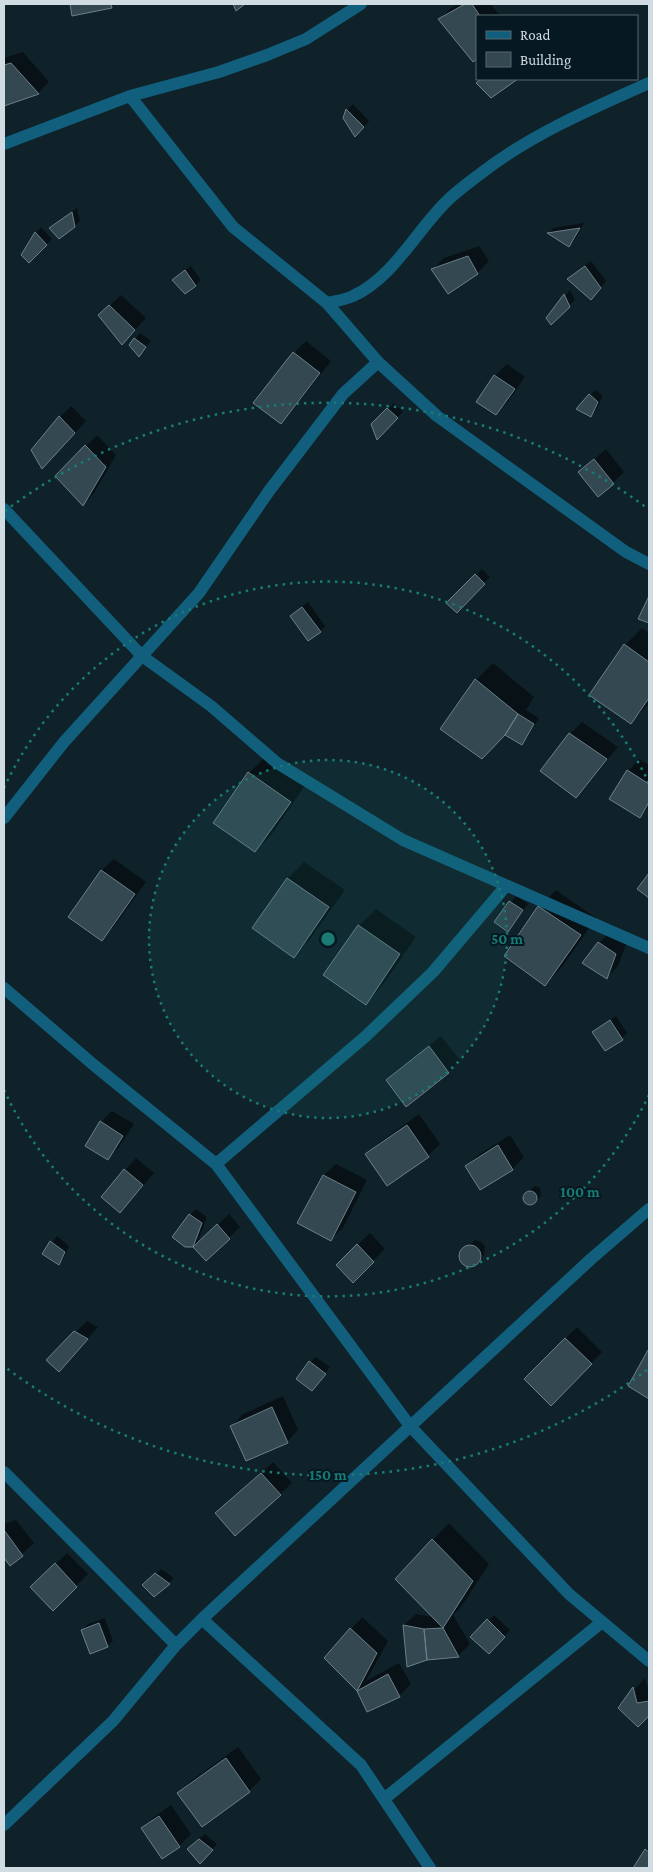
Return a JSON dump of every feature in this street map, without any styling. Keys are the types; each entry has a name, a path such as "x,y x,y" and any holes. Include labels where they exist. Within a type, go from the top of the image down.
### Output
{"street":[{"path":"4,144 130,96 219,72 267,55 306,39 361,4"},
{"path":"327,303 351,297 376,282 444,204 486,170 526,143 588,110 649,83"},
{"path":"130,96 233,227 327,303 378,362 436,416 626,552 649,564"},
{"path":"4,818 64,742 199,593 270,491 343,394 378,362"},
{"path":"4,509 142,656 211,706 277,762 402,840 649,948"},
{"path":"216,1164 366,1036 433,972 506,886"},
{"path":"4,988 95,1066 216,1164 410,1426 569,1594 649,1661"},
{"path":"4,1825 113,1721 176,1645 202,1619 591,1259 649,1209"},
{"path":"4,1472 176,1645"},
{"path":"202,1619 361,1765 430,1868"},
{"path":"384,1799 602,1622"}],"building":[{"path":"70,4 111,4 112,8 72,16"},
{"path":"233,4 245,4 236,11"},
{"path":"465,4 472,4 479,15 476,15 476,60 473,62 438,19"},
{"path":"11,63 39,94 4,106 4,65"},
{"path":"480,80 517,80 491,98 476,83"},
{"path":"346,109 364,127 355,137 343,118"},
{"path":"72,212 75,227 59,239 49,228"},
{"path":"580,228 569,247 547,233"},
{"path":"35,232 47,245 29,263 21,255"},
{"path":"468,256 478,274 448,294 431,269"},
{"path":"585,266 601,288 591,300 567,279"},
{"path":"185,270 196,286 185,294 172,280"},
{"path":"564,294 570,307 551,325 546,318"},
{"path":"109,305 135,330 122,345 98,315"},
{"path":"134,338 146,347 139,357 129,345"},
{"path":"293,352 320,373 281,424 253,403"},
{"path":"494,375 515,389 496,415 476,402"},
{"path":"589,394 598,402 591,417 576,409"},
{"path":"387,408 398,418 377,440 371,424"},
{"path":"59,416 75,433 42,469 31,450"},
{"path":"85,445 106,467 83,506 55,476"},
{"path":"594,459 614,484 598,497 578,472"},
{"path":"475,574 485,584 457,613 446,603"},
{"path":"649,596 649,623 638,619"},
{"path":"302,607 321,632 308,641 290,616"},
{"path":"624,644 649,662 649,698 631,724 589,695"},
{"path":"475,679 518,714 505,735 482,759 440,729"},
{"path":"518,714 534,724 522,745 505,735"},
{"path":"569,733 607,759 576,798 540,771"},
{"path":"627,770 649,784 649,802 640,818 609,799"},
{"path":"248,772 291,802 255,852 213,823"},
{"path":"101,870 135,894 102,941 68,917"},
{"path":"649,873 649,898 637,889"},
{"path":"287,878 329,907 294,958 252,928"},
{"path":"509,901 523,910 508,932 494,922"},
{"path":"538,906 581,935 545,986 504,956"},
{"path":"358,925 400,954 366,1005 323,975"},
{"path":"598,942 616,954 607,979 582,963"},
{"path":"610,1020 623,1040 605,1051 592,1032"},
{"path":"429,1046 449,1073 406,1107 386,1080"},
{"path":"100,1121 123,1136 108,1160 85,1146"},
{"path":"407,1125 429,1157 387,1186 365,1154"},
{"path":"498,1145 513,1170 480,1190 465,1166"},
{"path":"124,1169 143,1185 120,1213 101,1197"},
{"path":"323,1175 356,1192 331,1241 297,1223"},
{"path":"530,1191 535,1193 537,1198 535,1203 530,1205 525,1203 523,1198 525,1193"},
{"path":"189,1214 202,1223 193,1247 185,1247 172,1237"},
{"path":"217,1224 230,1239 206,1261 193,1247"},
{"path":"50,1241 65,1252 59,1265 42,1254"},
{"path":"357,1244 374,1262 353,1283 336,1265"},
{"path":"470,1245 478,1248 481,1256 478,1264 470,1267 462,1264 459,1256 462,1248"},
{"path":"74,1331 88,1339 59,1372 46,1360"},
{"path":"565,1338 592,1364 551,1406 524,1379"},
{"path":"649,1350 649,1399 628,1386"},
{"path":"309,1361 326,1374 312,1391 296,1379"},
{"path":"272,1407 288,1443 246,1461 230,1426"},
{"path":"261,1473 281,1495 235,1536 215,1513"},
{"path":"4,1530 23,1556 10,1566 4,1558"},
{"path":"432,1539 473,1581 443,1628 395,1579"},
{"path":"55,1563 77,1587 53,1611 30,1587"},
{"path":"155,1573 170,1584 154,1597 142,1585"},
{"path":"487,1619 505,1637 489,1654 470,1637"},
{"path":"99,1623 108,1647 90,1654 81,1630"},
{"path":"403,1625 424,1629 427,1660 407,1667"},
{"path":"350,1628 377,1653 357,1691 324,1658"},
{"path":"443,1628 459,1657 427,1660 424,1629"},
{"path":"388,1674 400,1697 367,1712 357,1691"},
{"path":"633,1687 637,1703 649,1701 649,1716 638,1727 618,1708"},
{"path":"226,1758 250,1792 202,1827 177,1793"},
{"path":"159,1816 180,1847 162,1859 141,1828"},
{"path":"199,1839 213,1850 200,1864 187,1849"},
{"path":"645,1849 649,1852 649,1868 633,1868"}]}
